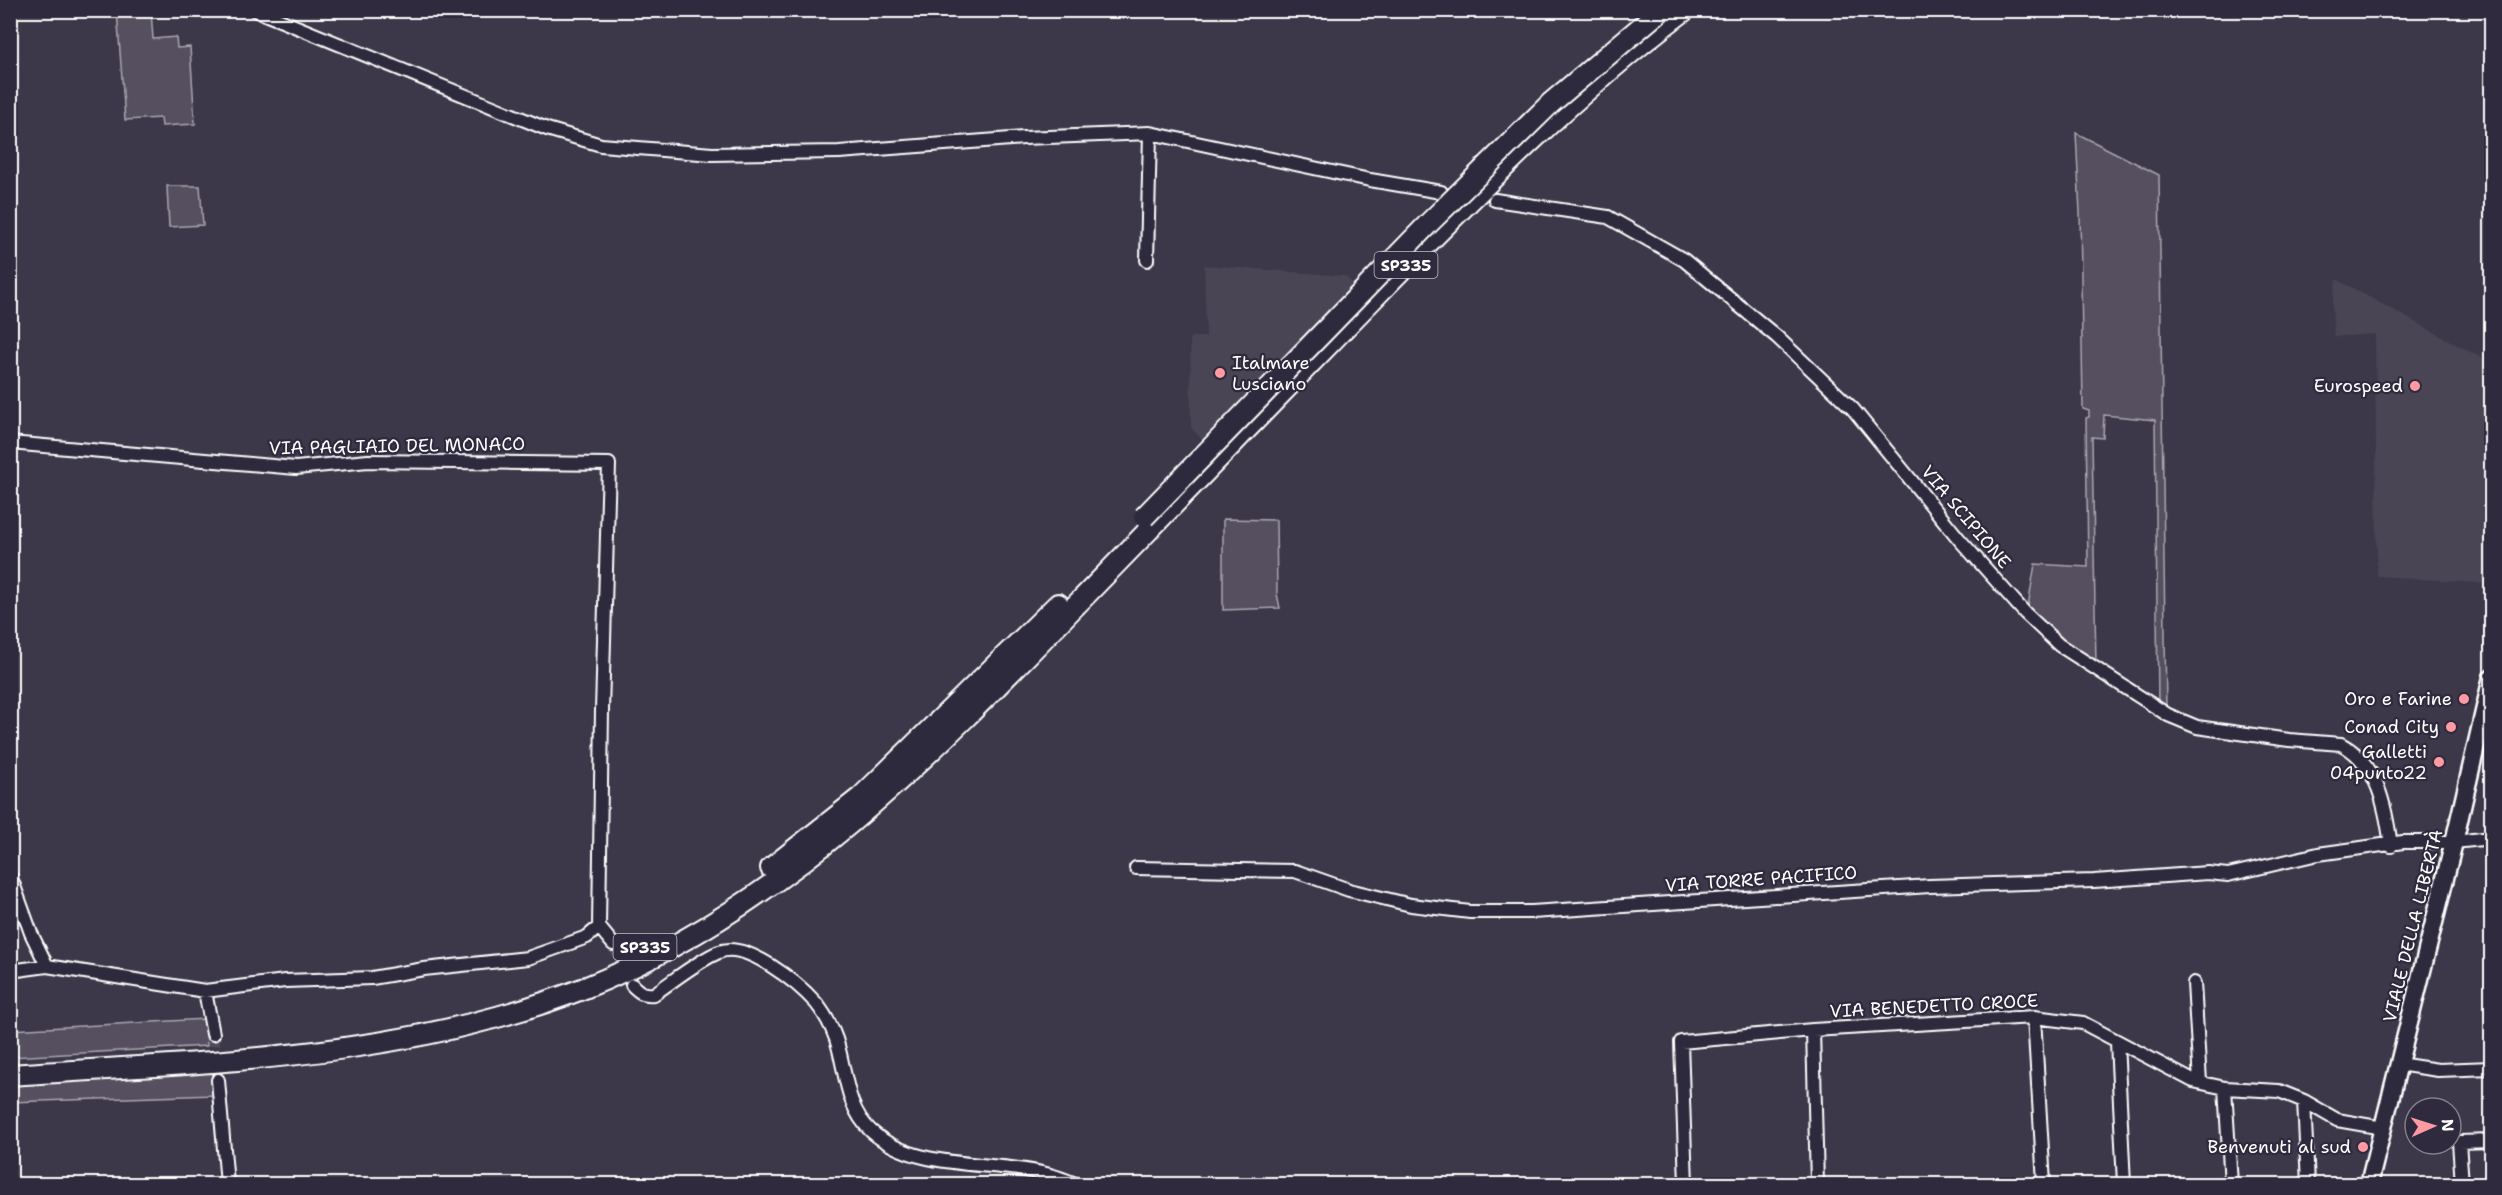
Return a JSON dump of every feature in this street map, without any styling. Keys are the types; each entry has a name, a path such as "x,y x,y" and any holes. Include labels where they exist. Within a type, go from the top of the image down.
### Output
{"highway":[{"name":"SP335","path":"10,1075 176,1066 291,1056 452,1029 533,1006 633,968 728,914 818,851 862,814 946,736 1138,535 1429,223 1535,119 1660,10"},
{"name":"SP335","path":"10,1063 269,1046 370,1032 458,1014 553,987 624,958 755,881 861,797 1042,622 1138,535 1428,242 1570,106 1685,10"}],"main road":[{"name":"VIALE DELLA LIBERTÀ","path":"2369,1185 2454,842 2492,676"}],"street":[{"path":"255,10 547,129 601,145 712,154 827,152 1024,138 1150,133 1359,178 1441,192"},
{"path":"1147,260 1150,133"},
{"name":"VIA SCIPIONE","path":"1495,200 1608,217 1684,260 1777,337 1853,409 1959,539 2025,613 2059,645 2168,715 2197,727 2289,740 2341,744 2346,747 2368,769 2383,798 2391,846"},
{"name":"VIA PAGLIAIO DEL MONACO","path":"10,443 296,468 368,461 609,464 599,927"},
{"path":"2454,842 2492,838"},
{"name":"VIA TORRE PACIFICO","path":"1136,868 1295,871 1349,890 1411,905 1470,912 1532,912 1930,886 2094,881 2208,873 2228,875 2318,854 2391,846 2403,842 2454,842"},
{"path":"10,875 31,933 47,966"},
{"path":"10,971 47,966 205,991 285,981 372,978 424,969 528,958 587,937 599,927 613,944"},
{"path":"632,985 639,993 654,994 721,951 738,950 750,955 796,982 829,1022 851,1099 857,1113 871,1131 915,1155 1049,1174 1076,1185"},
{"path":"2194,983 2200,1082"},
{"path":"205,991 213,1034"},
{"path":"2034,1017 2043,1185"},
{"name":"VIA BENEDETTO CROCE","path":"1686,1185 1681,1042 1813,1030 2034,1017 2083,1023 2200,1082 2226,1088 2279,1091 2304,1101 2337,1120 2381,1135"},
{"path":"1813,1030 1816,1185"},
{"path":"2117,1041 2124,1185"},
{"path":"2398,1064 2438,1070 2492,1068"},
{"path":"218,1080 227,1185"},
{"path":"2226,1088 2231,1185"},
{"path":"2304,1101 2308,1185"},
{"path":"2377,1185 2382,1156 2381,1135"},
{"path":"2462,1185 2459,1142 2492,1141"}],"shaded area":[{"path":"117,11 151,11 153,39 176,37 177,48 190,47 195,124 162,126 161,118 125,120"},
{"path":"2076,133 2159,175 2166,710 2158,705 2155,420 2104,415 2103,438 2092,437 2096,665 2059,641 2027,612 2035,564 2088,567 2086,418 2089,417 2089,411 2083,409 2080,213"},
{"path":"167,186 200,186 203,225 169,227"},
{"path":"1204,265 1345,276 1355,286 1205,443 1191,428 1190,337 1206,337"},
{"path":"2336,279 2491,363 2491,584 2377,576 2375,334 2334,337 2332,306"},
{"path":"1223,519 1276,520 1277,594 1280,608 1223,610"},
{"path":"205,1019 207,1046 11,1057 11,1030"},
{"path":"212,1072 214,1095 11,1102 11,1084"}],"tunnel":[{"path":"613,944 628,976"},
{"path":"213,1034 218,1080"}],"place":[{"name":"Italmare Lusciano","path":"1220,373"},
{"name":"Eurospeed","path":"2415,386"},
{"name":"Oro e Farine","path":"2464,699"},
{"name":"Conad City","path":"2451,727"},
{"name":"Galletti 04punto22","path":"2439,762"},
{"name":"Benvenuti al sud","path":"2363,1147"}]}
